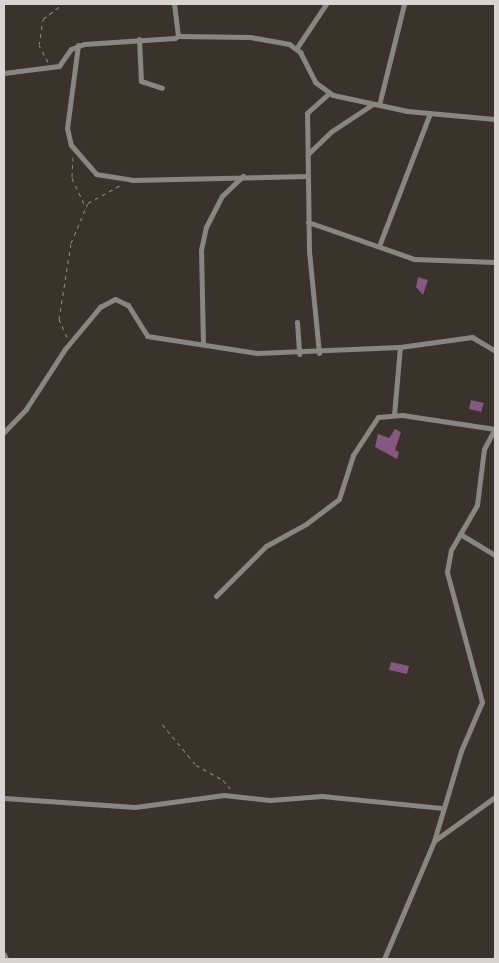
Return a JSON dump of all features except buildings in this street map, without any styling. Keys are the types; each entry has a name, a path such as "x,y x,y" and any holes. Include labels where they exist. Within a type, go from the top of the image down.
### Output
{"street":[{"path":"174,4 178,36"},
{"path":"308,154 332,131 377,104 404,4"},
{"path":"296,49 322,5"},
{"path":"4,73 51,68 63,63 78,45 178,36 250,37 296,49 314,82 329,93 430,113 495,119"},
{"path":"139,39 141,81 162,88"},
{"path":"78,45 67,113 74,149 96,174 129,180 308,176"},
{"path":"319,353 308,222 307,113 329,93"},
{"path":"378,246 430,113"},
{"path":"203,344 201,250 206,227 222,196 243,176"},
{"path":"308,222 424,260 495,262"},
{"path":"4,432 37,395 67,346 100,306 115,299 128,305 147,336 257,354 299,354 400,347 472,337 495,351"},
{"path":"297,322 299,354"},
{"path":"394,415 400,347"},
{"path":"216,596 266,546 339,499 364,432 378,417 394,415 495,428 484,449 479,499 460,534 447,572 482,702 443,808 434,841 384,959"},
{"path":"460,534 495,555"},
{"path":"4,798 134,807 234,795 270,800 322,796 443,808"},
{"path":"434,841 495,796"},
{"path":"4,954 6,959"}],"path":[{"path":"51,68 38,40 44,15 62,4"},
{"path":"74,149 72,178 86,208"},
{"path":"67,346 59,324 63,283 71,243 86,208 95,195 129,180"},
{"path":"162,724 196,765 224,780 234,795"}]}
